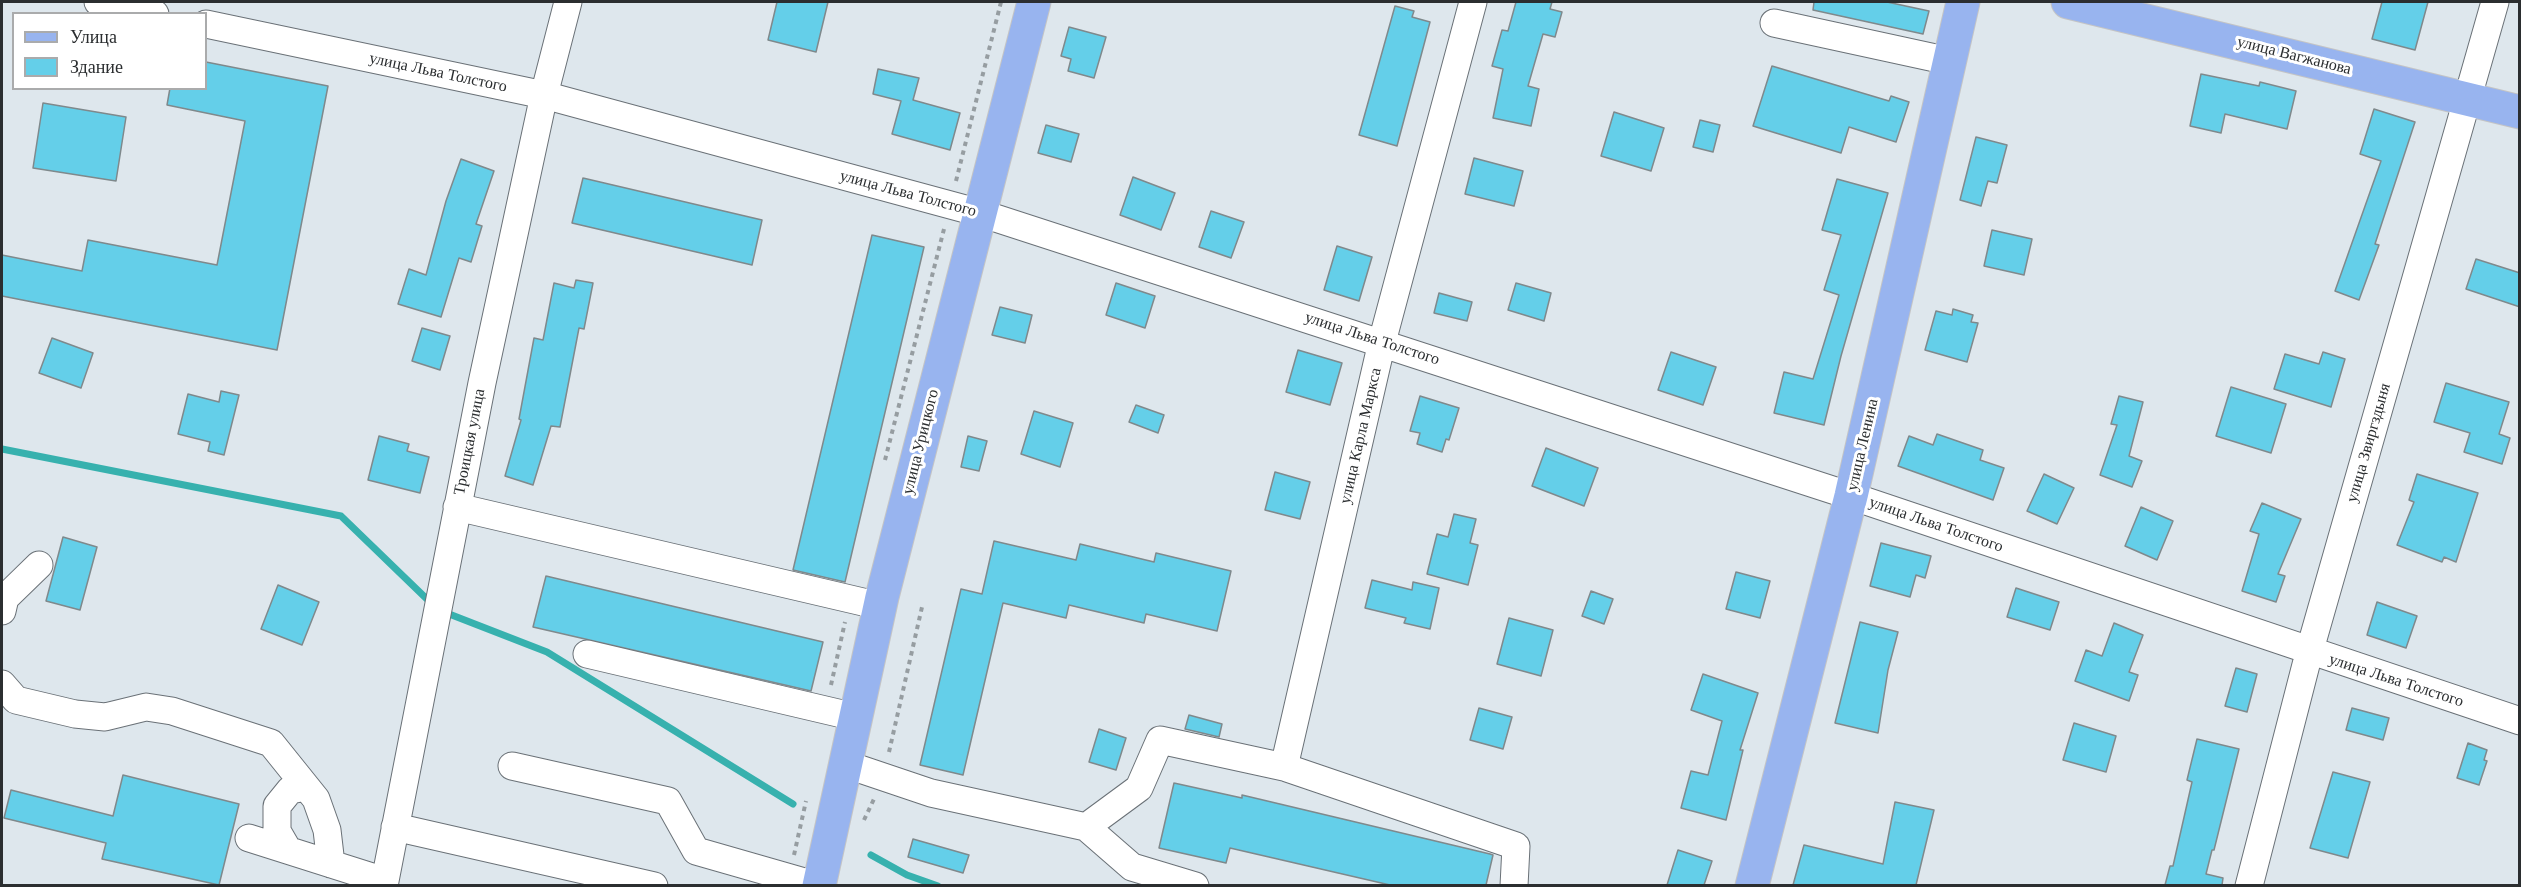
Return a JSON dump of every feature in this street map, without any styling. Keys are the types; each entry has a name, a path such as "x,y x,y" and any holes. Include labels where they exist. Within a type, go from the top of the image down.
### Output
{"main road":[{"name":"улица Урицкого","path":"819,885 880,606 1034,2"},
{"name":"улица Ленина","path":"1752,885 1851,496 1963,2"},
{"name":"улица Вагжанова","path":"2068,2 2520,112"}],"street":[{"path":"98,2 146,12"},
{"name":"Троицкая улица","path":"384,883 458,507 544,95 568,2"},
{"name":"улица Карла Маркса","path":"1284,767 1382,342 1473,2"},
{"name":"улица Звиргздыня","path":"2249,885 2309,653 2495,2"},
{"path":"1774,23 1949,61"},
{"name":"улица Льва Толстого","path":"207,24 544,95 980,213 1851,496 2309,653 2520,722"},
{"path":"458,507 880,606"},
{"path":"2,611 5,598 39,565"},
{"path":"587,654 855,717"},
{"path":"6,699 75,714 105,717 146,707 172,711 271,743 316,799 327,830 331,864"},
{"path":"1086,827 1139,789 1160,740 1284,767 1516,846 1515,885"},
{"path":"845,764 931,793 1086,827 1132,867 1195,885"},
{"path":"512,766 668,801 696,851 819,885"},
{"path":"288,850 277,831 277,806 290,790 306,787"},
{"path":"395,827 654,885"},
{"path":"249,838 384,883"}],"path":[{"path":"862,824 884,777 922,607"}],"building":[{"path":"777,2 828,2 816,52 768,40"},
{"path":"1516,2 1552,2 1550,9 1562,12 1555,37 1543,34 1528,86 1539,89 1531,126 1493,118 1503,69 1492,66 1502,30 1508,31"},
{"path":"1814,2 1887,2 1929,11 1923,34 1813,10"},
{"path":"2382,2 2428,2 2415,50 2372,39"},
{"path":"1395,6 1414,11 1412,17 1430,22 1397,146 1359,135"},
{"path":"1069,27 1106,37 1094,78 1068,71 1071,59 1061,56"},
{"path":"207,62 328,86 277,350 2,296 2,255 82,271 88,240 217,265 245,121 167,105 170,90 207,90"},
{"path":"1772,66 1889,101 1891,96 1909,102 1896,142 1849,127 1841,153 1753,126"},
{"path":"878,69 919,78 913,100 960,113 950,150 892,134 901,101 873,94"},
{"path":"2201,74 2259,86 2260,82 2296,91 2287,129 2225,114 2221,133 2190,126"},
{"path":"43,103 126,117 116,181 33,168"},
{"path":"2374,109 2415,122 2375,244 2379,245 2359,300 2335,291 2381,161 2360,154"},
{"path":"1614,112 1664,128 1651,171 1601,156"},
{"path":"1700,120 1720,125 1713,152 1693,147"},
{"path":"1046,125 1079,134 1071,162 1038,153"},
{"path":"1976,137 2007,145 1997,183 1988,181 1981,206 1960,200"},
{"path":"1474,158 1523,171 1514,206 1465,194"},
{"path":"461,159 494,171 476,224 482,226 471,262 459,258 441,317 398,304 409,269 426,275 446,201"},
{"path":"1133,177 1175,193 1161,230 1120,215"},
{"path":"583,178 762,220 752,265 572,223"},
{"path":"1837,179 1888,193 1841,356 1824,425 1774,413 1784,372 1813,379 1839,295 1824,290 1841,235 1822,230"},
{"path":"1211,211 1244,222 1231,258 1199,247"},
{"path":"1992,230 2032,239 2024,275 1984,266"},
{"path":"872,235 924,247 845,582 793,570"},
{"path":"1337,246 1372,257 1359,301 1324,290"},
{"path":"2476,259 2520,273 2520,307 2466,289"},
{"path":"576,280 593,283 584,329 579,328 560,427 551,426 533,485 505,476 521,420 519,419 534,338 543,340 554,283 574,288"},
{"path":"1116,283 1155,296 1145,328 1106,315"},
{"path":"1516,283 1551,293 1544,321 1508,310"},
{"path":"1439,293 1472,302 1467,321 1434,313"},
{"path":"1000,307 1032,315 1025,343 992,335"},
{"path":"1953,309 1973,315 1971,322 1978,323 1967,362 1925,350 1936,311 1952,315"},
{"path":"422,328 450,336 440,370 412,361"},
{"path":"52,338 93,353 81,388 39,373"},
{"path":"1298,350 1342,363 1330,405 1286,392"},
{"path":"1671,352 1716,367 1703,405 1658,390"},
{"path":"2323,352 2345,359 2331,407 2274,389 2285,354 2319,364"},
{"path":"2446,383 2509,402 2499,434 2510,438 2502,464 2464,452 2470,433 2434,422"},
{"path":"2231,387 2286,404 2271,453 2216,436"},
{"path":"221,391 239,395 224,455 208,451 210,442 178,434 188,394 219,402"},
{"path":"1420,396 1459,408 1449,440 1446,439 1442,452 1417,444 1420,433 1410,431"},
{"path":"2119,396 2143,402 2129,456 2142,461 2132,487 2100,475 2117,425 2111,424"},
{"path":"1136,405 1164,415 1158,433 1129,422"},
{"path":"1034,411 1073,423 1060,467 1021,454"},
{"path":"1937,434 1983,450 1980,460 2004,468 1993,500 1898,466 1909,436 1933,445"},
{"path":"379,436 409,444 407,451 429,457 420,493 368,480"},
{"path":"968,436 987,441 979,471 961,467"},
{"path":"1546,448 1598,468 1584,506 1532,486"},
{"path":"1275,472 1310,482 1300,519 1265,510"},
{"path":"2044,474 2074,488 2057,524 2027,511"},
{"path":"2417,474 2478,493 2456,562 2444,557 2442,562 2397,545 2414,502 2409,500"},
{"path":"2262,503 2301,519 2278,574 2285,576 2276,602 2242,591 2259,534 2250,531"},
{"path":"2141,507 2173,521 2157,560 2125,546"},
{"path":"1454,514 1476,519 1470,543 1478,545 1468,585 1427,574 1437,534 1448,537"},
{"path":"63,537 97,547 80,610 46,601"},
{"path":"994,541 1076,560 1080,544 1154,562 1156,553 1231,571 1217,631 1146,614 1144,623 1069,605 1066,618 1003,603 963,775 920,765 961,589 982,594"},
{"path":"1881,543 1931,556 1925,578 1916,575 1910,597 1870,586"},
{"path":"1736,572 1770,581 1760,618 1726,609"},
{"path":"546,576 823,642 811,691 533,627"},
{"path":"1372,580 1412,590 1413,582 1439,588 1430,629 1404,623 1406,618 1365,608"},
{"path":"278,585 319,602 302,645 261,629"},
{"path":"2016,588 2059,602 2050,630 2007,617"},
{"path":"1591,591 1613,599 1604,624 1582,616"},
{"path":"2377,602 2417,616 2406,648 2367,635"},
{"path":"1509,618 1553,630 1541,676 1497,664"},
{"path":"1860,622 1898,632 1888,670 1878,733 1835,723"},
{"path":"2114,623 2143,635 2129,672 2138,675 2129,701 2075,681 2086,650 2102,656"},
{"path":"2236,668 2257,674 2247,712 2225,706"},
{"path":"1703,674 1758,693 1740,750 1743,750 1726,820 1681,808 1691,771 1708,775 1722,721 1691,710"},
{"path":"1479,708 1512,717 1503,749 1470,740"},
{"path":"2352,708 2389,718 2383,740 2346,730"},
{"path":"1189,715 1222,724 1219,737 1185,729"},
{"path":"2074,723 2116,736 2106,772 2063,760"},
{"path":"1099,729 1126,738 1116,770 1089,762"},
{"path":"2197,739 2239,749 2206,874 2223,878 2222,885 2165,885 2170,866 2173,866 2192,782 2187,780"},
{"path":"2468,743 2487,750 2484,760 2487,761 2479,785 2457,778"},
{"path":"2333,772 2370,782 2348,858 2310,848"},
{"path":"123,775 239,804 219,885 102,859 106,843 4,818 11,790 113,816"},
{"path":"1174,783 1242,798 1242,795 1490,854 1493,855 1486,885 1390,885 1230,848 1226,863 1159,848"},
{"path":"1895,802 1934,810 1916,885 1793,885 1804,845 1883,864"},
{"path":"913,839 969,855 963,873 908,857"},
{"path":"1678,850 1712,861 1704,885 1667,885"}],"waterway":[{"path":"2,449 341,516 432,604"},
{"path":"444,612 547,652 793,804"},
{"path":"871,855 907,875 938,886"}]}
